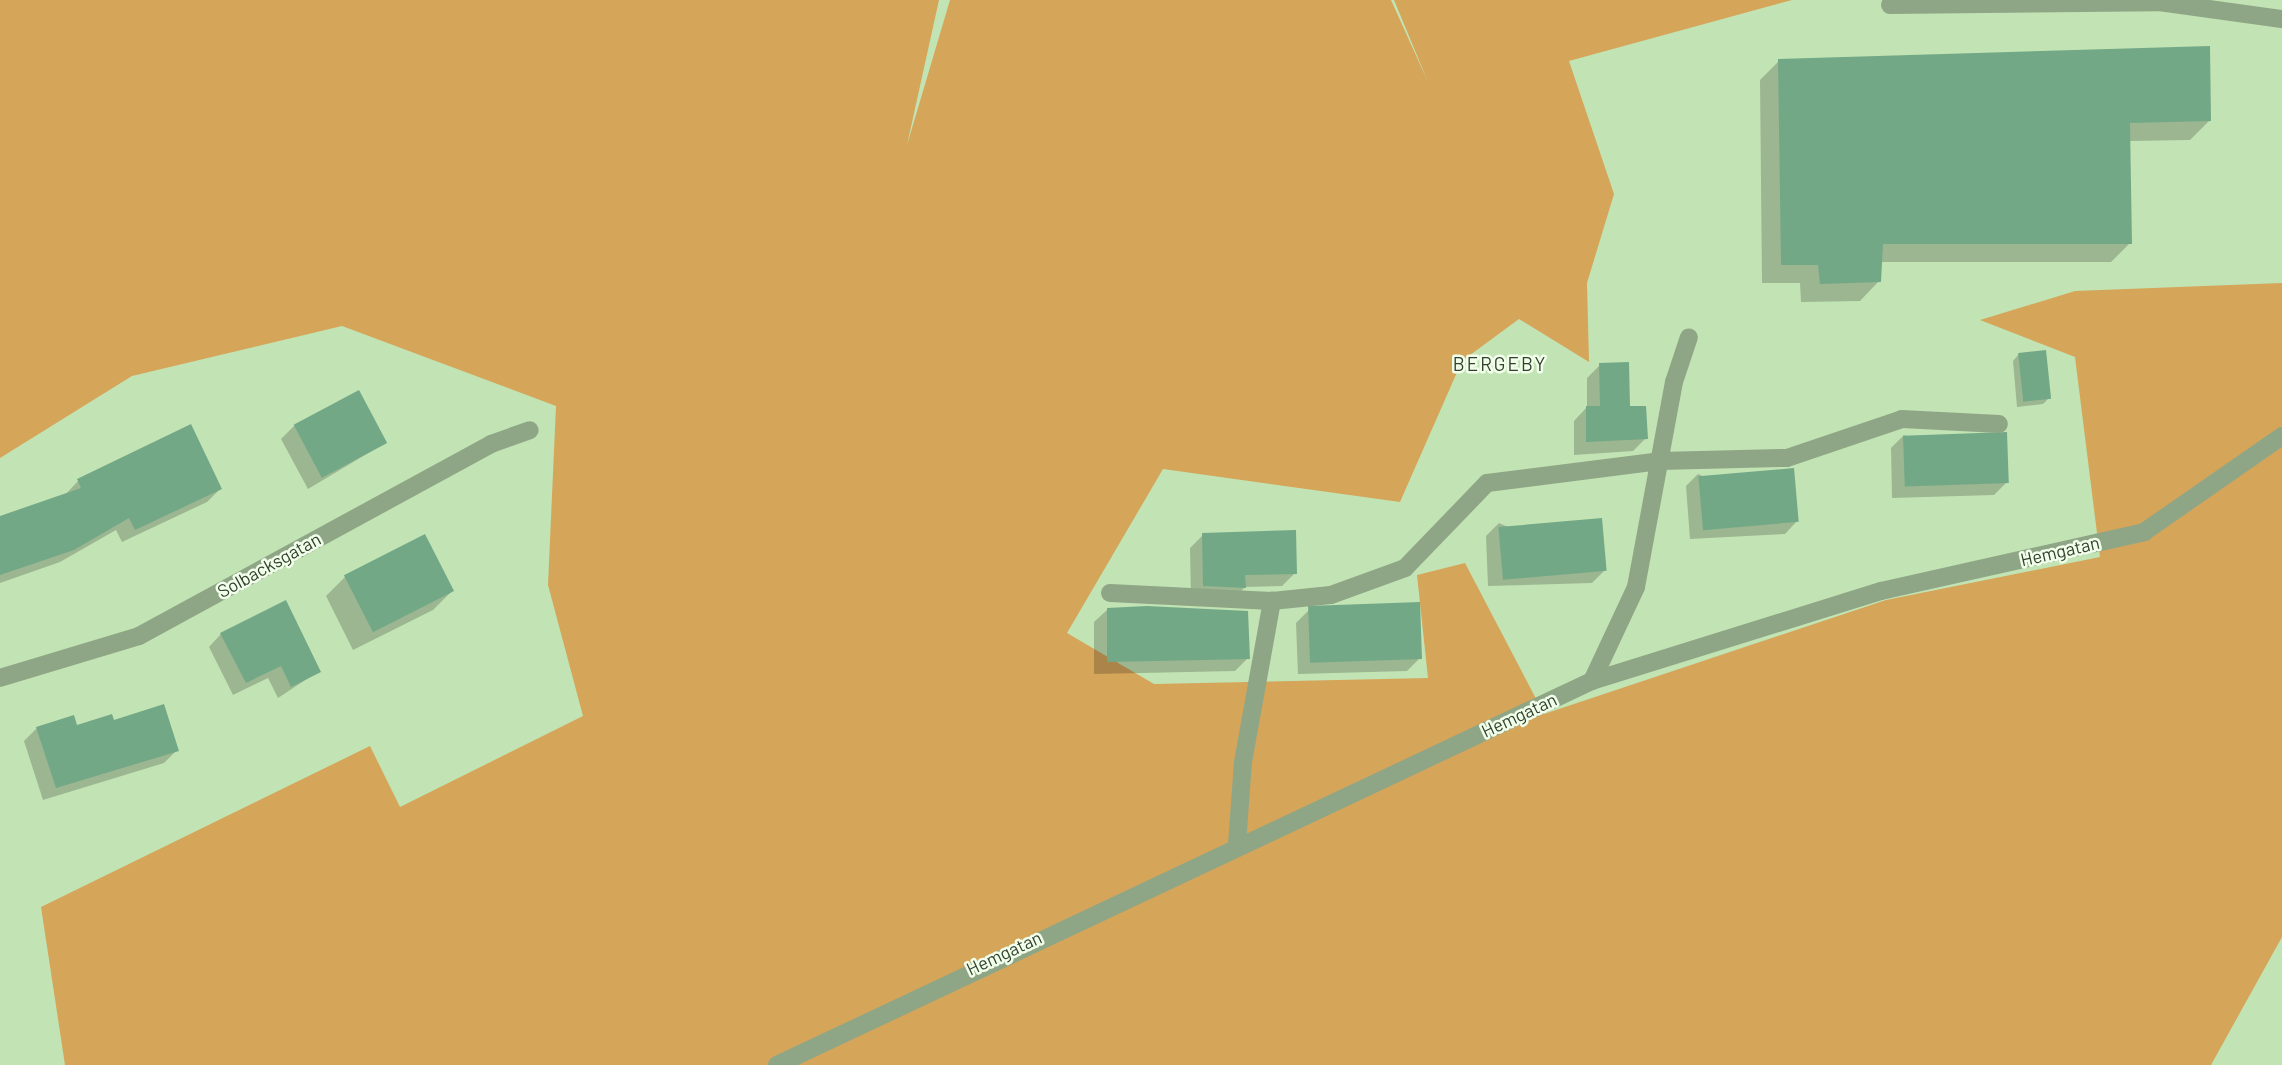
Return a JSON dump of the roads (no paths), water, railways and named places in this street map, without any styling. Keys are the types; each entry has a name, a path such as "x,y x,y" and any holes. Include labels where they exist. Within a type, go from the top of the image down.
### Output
{"street":[{"path":"1890,5 2159,2 2282,19"},
{"path":"1592,681 1636,587 1660,461 1689,337"},
{"path":"1110,593 1272,601 1331,595 1405,568 1487,483 1660,461 1787,458 1902,419 1999,424"},
{"name":"Solbacksgatan","path":"0,678 139,636 491,444 530,430"},
{"name":"Hemgatan","path":"777,1065 1237,845 1592,681 1881,591 2144,532 2281,439"},
{"path":"1237,845 1243,762 1272,601"}],"district":[{"name":"BERGEBY","path":"1500,364"}]}
